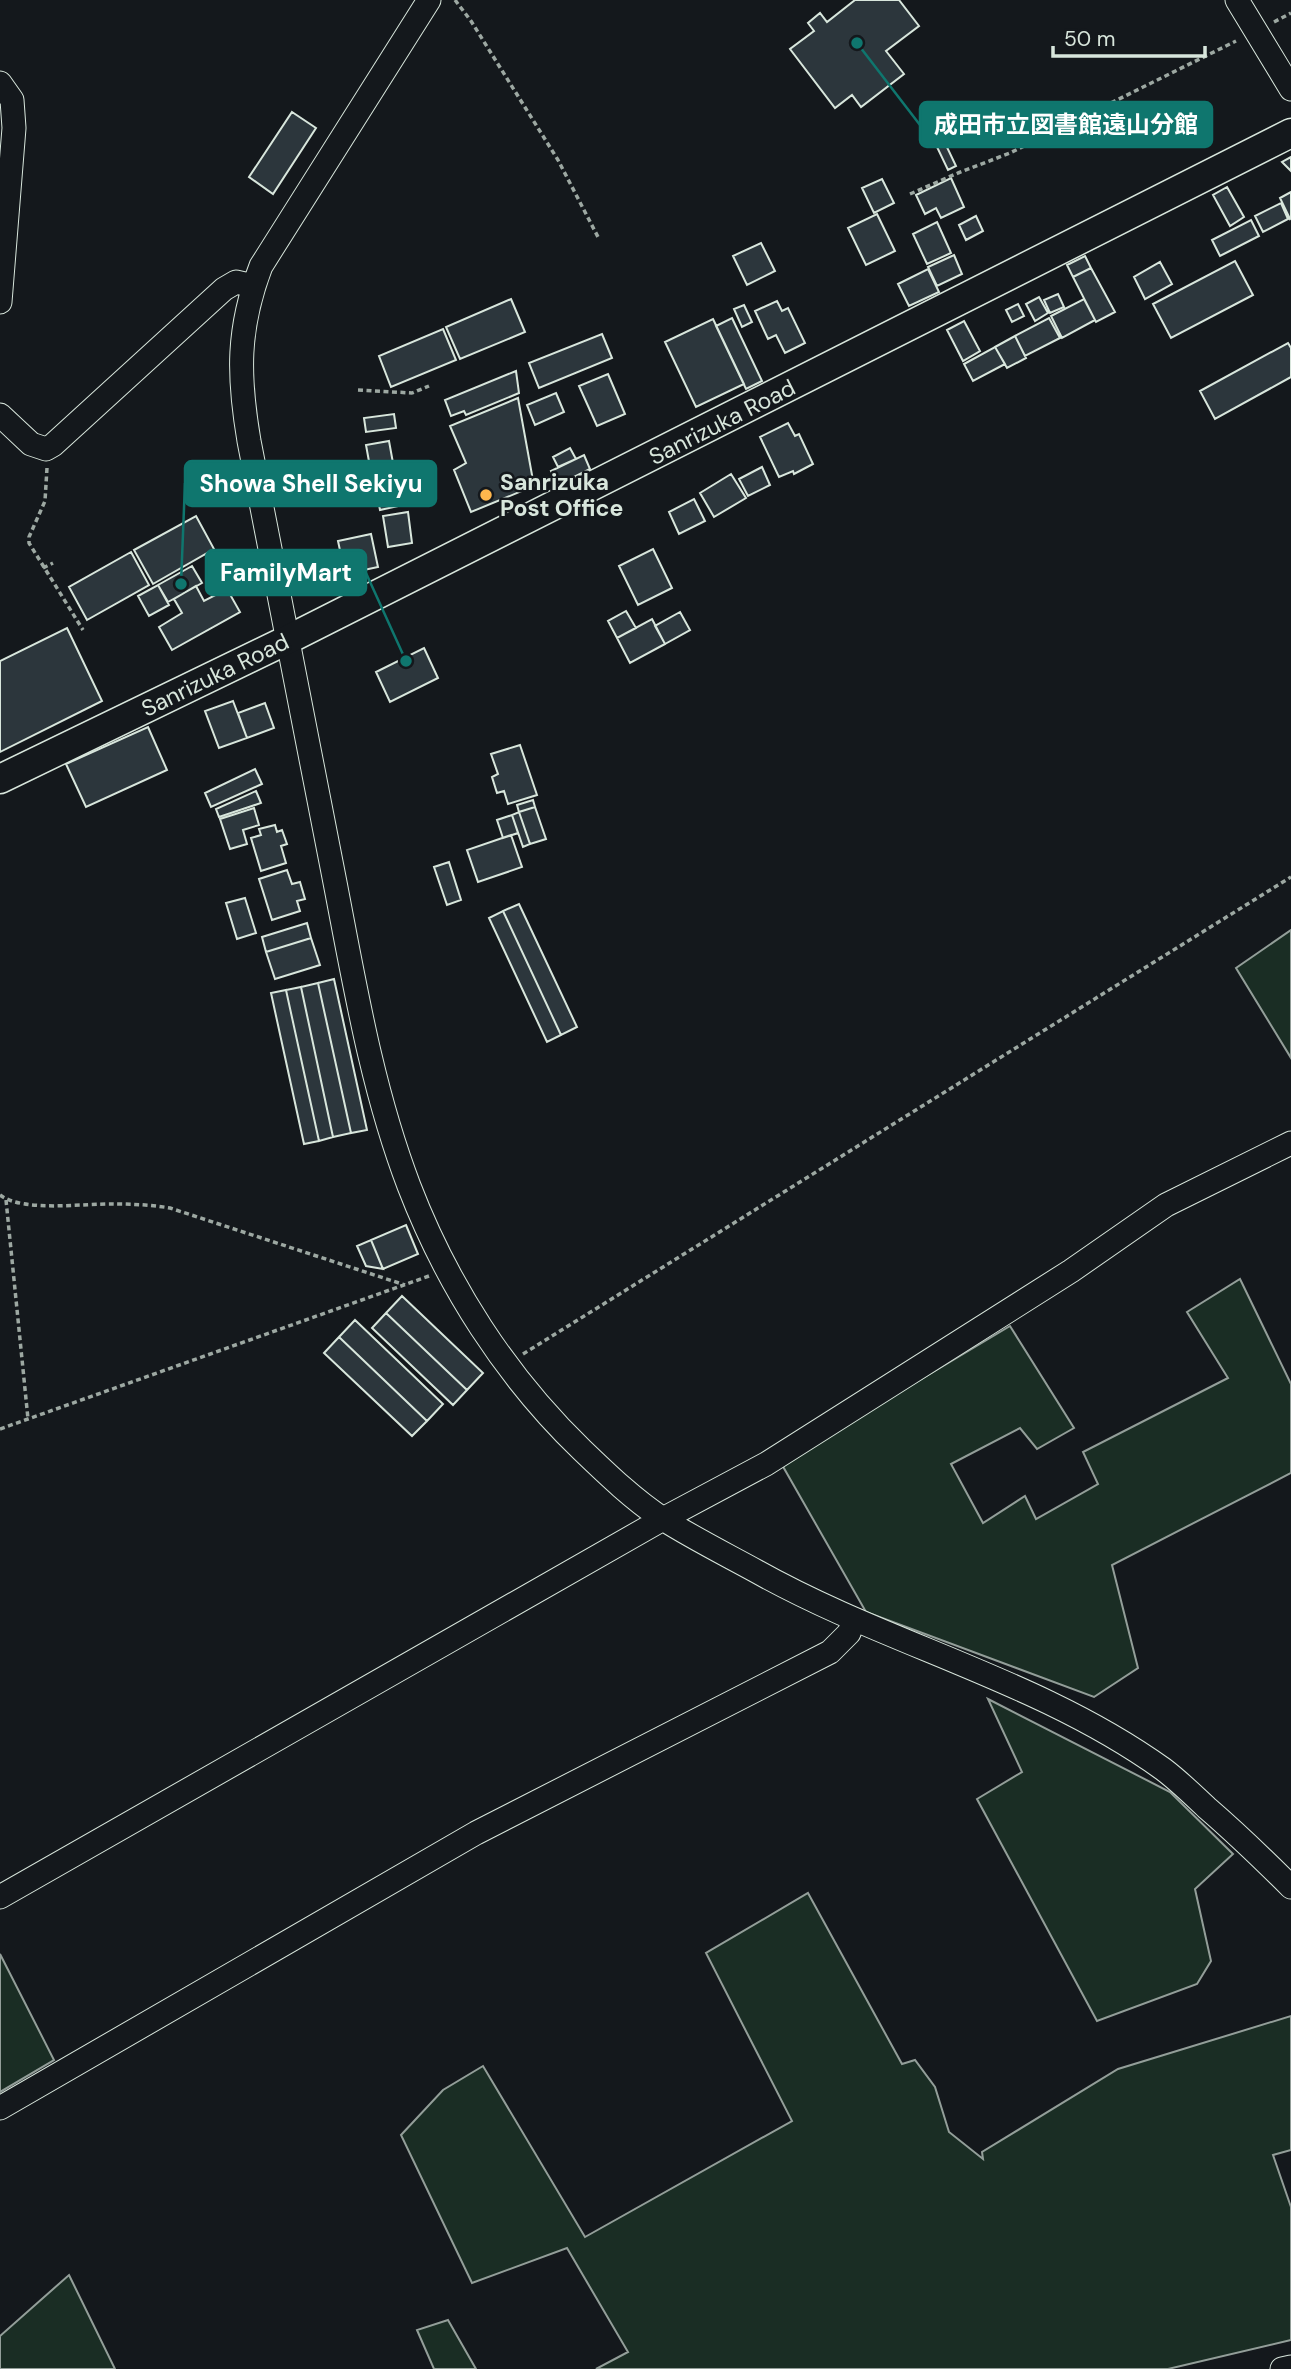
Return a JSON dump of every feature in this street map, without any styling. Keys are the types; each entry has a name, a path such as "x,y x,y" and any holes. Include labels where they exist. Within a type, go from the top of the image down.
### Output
{"main road":[{"name":"Sanrizuka Road","path":"0,779 287,640 1291,133"}],"street":[{"path":"429,0 261,266 244,328 240,379 248,441 376,1079 410,1188 447,1269 478,1324 542,1410 622,1488 663,1519 762,1575 854,1619 993,1676 1065,1711 1135,1751 1167,1772 1251,1847 1291,1887"},
{"path":"1237,0 1291,89"},
{"path":"0,83 12,100 14,128 0,302"},
{"path":"0,415 31,444 46,449 223,289 236,282 254,286"},
{"path":"0,1897 663,1519 766,1464 1070,1272 1166,1205 1291,1143"},
{"path":"0,2108 476,1833 830,1652 849,1633 854,1619"},
{"path":"1282,2369 1291,2367"}],"path":[{"path":"454,0 471,21 558,160 598,237"},
{"path":"910,194 1010,153 1291,13"},
{"path":"358,390 412,393 429,386"},
{"path":"46,449 48,483 45,501 29,544 83,630"},
{"path":"43,568 53,563"},
{"path":"506,1365 1291,877"},
{"path":"0,1195 26,1204 144,1204 170,1208 407,1285"},
{"path":"6,1199 28,1419"},
{"path":"0,1429 447,1269"}],"green space":[{"path":"1291,930 1291,1058 1236,968"},
{"path":"1240,1279 1291,1384 1291,1473 1112,1565 1138,1668 1094,1697 866,1612 781,1463 1010,1326 1074,1428 1037,1449 1020,1428 951,1464 983,1523 1025,1496 1036,1519 1098,1484 1083,1452 1228,1378 1187,1312"},
{"path":"988,1699 1170,1792 1233,1854 1195,1889 1211,1961 1197,1984 1097,2021 977,1799 1022,1772"},
{"path":"808,1893 902,2064 915,2060 935,2087 949,2132 983,2159 982,2152 1118,2069 1291,2016 1291,2150 1273,2155 1291,2207 1291,2340 1168,2369 596,2369 628,2352 567,2248 472,2283 401,2135 443,2090 483,2066 585,2237 792,2121 706,1953"},
{"path":"0,1954 54,2060 0,2092"},
{"path":"69,2275 115,2369 0,2369 0,2336"},
{"path":"448,2320 476,2369 434,2369 417,2330"}],"building":[{"path":"855,0 899,0 919,26 886,51 904,74 861,107 852,95 835,108 790,49 814,31 808,23 820,13 827,22"},
{"path":"292,112 316,128 273,194 249,177"},
{"path":"945,143 956,166 948,170 937,147"},
{"path":"1291,157 1291,171 1282,162"},
{"path":"951,178 964,207 941,218 936,208 925,214 916,195"},
{"path":"882,179 894,203 874,213 862,188"},
{"path":"1227,187 1244,217 1230,226 1213,195"},
{"path":"1291,192 1291,218 1290,219 1280,198"},
{"path":"1281,203 1288,219 1263,232 1255,216"},
{"path":"877,214 895,251 866,265 848,228"},
{"path":"976,216 983,231 966,240 959,225"},
{"path":"1251,220 1259,236 1220,256 1212,240"},
{"path":"937,222 951,253 927,264 913,234"},
{"path":"761,243 775,271 747,285 733,256"},
{"path":"954,255 962,274 937,286 928,267"},
{"path":"1085,256 1091,268 1073,277 1067,265"},
{"path":"1235,261 1253,295 1171,338 1153,304"},
{"path":"1160,262 1172,284 1145,299 1134,277"},
{"path":"1091,268 1115,312 1096,322 1073,277"},
{"path":"928,269 939,292 909,306 898,284"},
{"path":"1058,294 1064,307 1050,313 1044,300"},
{"path":"1039,297 1048,313 1035,321 1026,304"},
{"path":"511,299 525,332 460,359 446,327"},
{"path":"1084,299 1095,320 1062,338 1051,316"},
{"path":"777,301 782,311 788,308 805,343 785,353 776,335 768,339 755,311"},
{"path":"1018,304 1024,316 1012,322 1006,310"},
{"path":"744,305 752,322 742,327 734,309"},
{"path":"732,318 762,381 746,389 716,326"},
{"path":"1049,318 1060,338 1025,356 1015,336"},
{"path":"713,319 744,384 696,407 665,342"},
{"path":"964,321 980,351 963,361 947,330"},
{"path":"443,329 456,360 391,387 379,356"},
{"path":"602,334 612,358 539,388 529,363"},
{"path":"1015,336 1026,358 1007,368 995,347"},
{"path":"1288,343 1291,348 1291,377 1215,419 1200,391"},
{"path":"995,347 1005,364 973,381 964,364"},
{"path":"516,371 519,393 466,415 464,411 451,416 445,400"},
{"path":"608,374 625,414 597,426 579,386"},
{"path":"556,393 564,412 535,425 527,405"},
{"path":"518,398 534,486 471,512 454,470 466,463 450,426"},
{"path":"394,414 396,428 366,432 364,418"},
{"path":"788,423 795,436 799,434 813,464 794,474 793,471 779,477 760,437"},
{"path":"389,441 393,463 370,467 366,445"},
{"path":"570,448 576,459 558,467 553,457"},
{"path":"584,455 590,469 558,485 551,471"},
{"path":"404,463 412,503 380,510 372,470"},
{"path":"762,467 770,485 748,496 739,479"},
{"path":"731,474 746,498 714,517 700,493"},
{"path":"694,499 705,521 679,534 669,512"},
{"path":"408,512 412,543 388,547 383,516"},
{"path":"196,516 214,549 153,584 134,550"},
{"path":"371,534 378,567 345,574 338,541"},
{"path":"653,549 672,588 638,605 619,566"},
{"path":"131,552 149,585 87,620 69,587"},
{"path":"192,566 202,583 168,602 158,585"},
{"path":"158,585 169,605 149,616 138,596"},
{"path":"196,586 204,601 227,589 240,612 172,650 159,627 182,613 174,599"},
{"path":"626,611 636,628 617,638 608,621"},
{"path":"680,612 690,630 665,644 655,626"},
{"path":"652,619 665,644 630,663 617,638"},
{"path":"67,628 102,701 0,752 0,661"},
{"path":"424,648 438,678 390,702 376,672"},
{"path":"233,701 247,738 219,748 205,711"},
{"path":"265,703 274,728 247,738 238,713"},
{"path":"148,727 167,770 86,807 66,764"},
{"path":"520,745 537,795 508,804 504,791 497,793 492,777 498,774 491,754"},
{"path":"255,769 262,784 211,807 205,793"},
{"path":"256,791 261,803 219,817 216,809"},
{"path":"533,800 535,807 519,812 517,805"},
{"path":"535,807 546,839 530,844 519,812"},
{"path":"254,808 259,825 243,830 247,844 230,849 220,819"},
{"path":"519,812 530,844 523,847 512,815"},
{"path":"512,815 518,833 503,838 497,820"},
{"path":"275,825 277,832 282,830 287,844 281,846 286,863 261,871 251,838 261,835 259,829"},
{"path":"511,835 522,867 478,882 467,850"},
{"path":"449,862 461,900 447,905 434,867"},
{"path":"287,870 292,884 300,882 305,899 297,901 300,911 272,920 259,879"},
{"path":"245,898 256,933 237,939 226,903"},
{"path":"519,904 577,1027 561,1035 503,911"},
{"path":"503,911 561,1035 547,1042 489,918"},
{"path":"307,923 311,938 266,952 262,937"},
{"path":"311,938 320,965 275,979 266,952"},
{"path":"334,979 367,1130 351,1133 318,983"},
{"path":"318,983 351,1133 333,1137 301,987"},
{"path":"301,987 333,1137 319,1141 286,990"},
{"path":"286,990 319,1141 304,1144 271,993"},
{"path":"406,1225 418,1254 383,1269 371,1240"},
{"path":"371,1240 383,1269 366,1266 357,1246"},
{"path":"402,1296 483,1373 467,1390 386,1313"},
{"path":"386,1313 467,1390 453,1405 372,1328"},
{"path":"355,1320 443,1404 427,1421 339,1337"},
{"path":"339,1337 427,1421 412,1436 324,1353"}],"place":[{"name":"成田市立図書館遠山分館","path":"857,43"},
{"name":"Sanrizuka Post Office","path":"486,495"},
{"name":"Showa Shell Sekiyu","path":"181,584"},
{"name":"FamilyMart","path":"406,661"}]}
